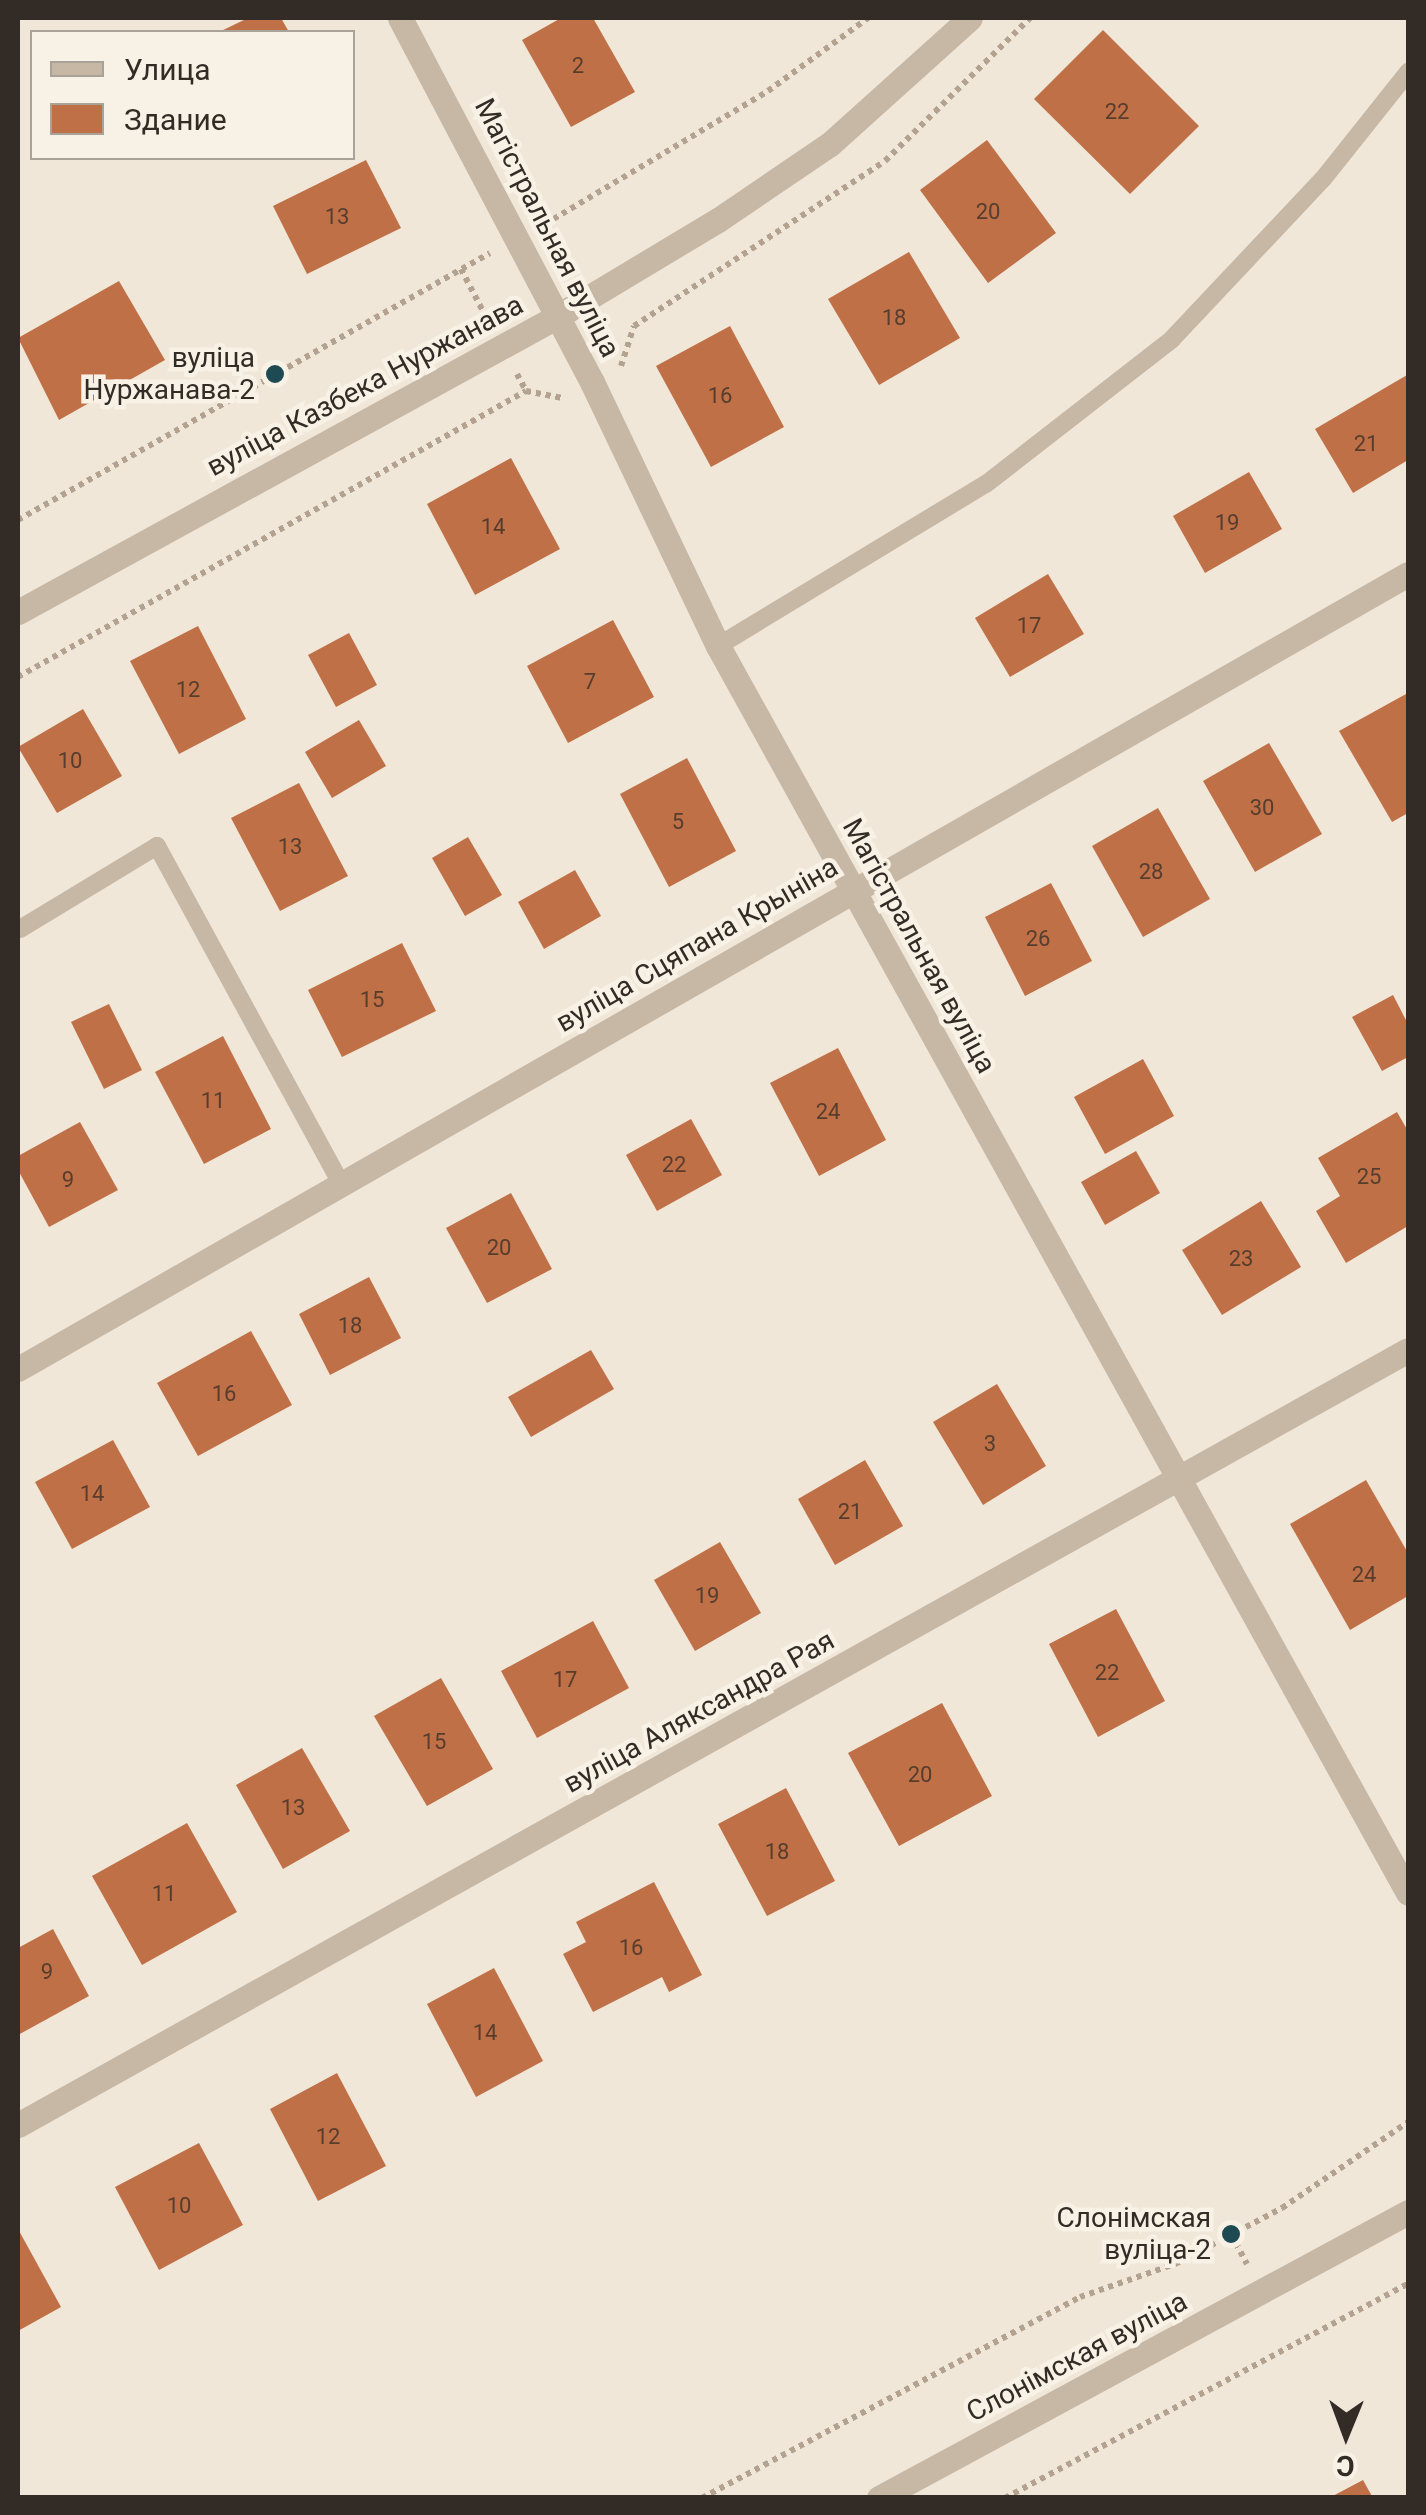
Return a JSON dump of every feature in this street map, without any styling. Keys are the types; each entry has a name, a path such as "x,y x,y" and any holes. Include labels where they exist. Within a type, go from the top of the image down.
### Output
{"street":[{"name":"Магістральная вуліца","path":"400,18 518,237 718,646 1184,1479 1408,1892"},
{"name":"вуліца Казбека Нуржанава","path":"18,612 558,316 830,144 970,18"},
{"name":"вуліца Сцяпана Крыніна","path":"18,1369 1408,574"},
{"name":"вуліца Аляксандра Рая","path":"18,2126 1184,1479 1408,1350"},
{"name":"Слонімская вуліца","path":"879,2498 1408,2212"}],"lane":[{"path":"718,646 986,484 1172,339 1324,179 1408,72"},
{"path":"20,930 157,846 342,1186"}],"path":[{"path":"18,520 768,91 868,18"},
{"path":"18,678 526,392"},
{"path":"702,2498 1080,2297 1175,2264 1282,2208 1408,2122"},
{"path":"1004,2498 1408,2284"}],"building":[{"path":"248,18 281,18 288,30 223,30"},
{"path":"561,18 593,18 635,92 571,127 522,40"},
{"path":"1103,30 1199,126 1130,194 1034,99"},
{"path":"987,140 1056,233 988,283 920,190"},
{"path":"366,160 401,228 307,274 273,206"},
{"path":"909,252 960,338 879,385 828,299"},
{"path":"119,281 165,360 59,420 18,338"},
{"path":"730,326 784,427 711,467 656,366"},
{"path":"1407,375 1408,460 1353,493 1315,429"},
{"path":"511,458 560,549 475,595 427,504"},
{"path":"1249,472 1282,529 1205,573 1173,516"},
{"path":"1048,574 1084,634 1010,677 975,618"},
{"path":"613,620 654,697 568,743 527,666"},
{"path":"198,626 246,719 179,754 130,661"},
{"path":"349,633 377,685 336,707 308,655"},
{"path":"1406,694 1408,813 1392,822 1339,731"},
{"path":"83,709 122,776 57,813 18,747"},
{"path":"359,720 386,766 332,798 305,752"},
{"path":"1269,743 1322,834 1255,872 1203,781"},
{"path":"687,758 736,851 669,887 620,794"},
{"path":"299,783 348,876 280,911 231,818"},
{"path":"1158,808 1210,899 1143,937 1092,846"},
{"path":"468,837 502,895 465,916 432,858"},
{"path":"575,870 601,916 544,949 518,902"},
{"path":"1051,883 1092,961 1025,996 985,917"},
{"path":"402,943 436,1011 342,1057 308,990"},
{"path":"1393,995 1408,1024 1408,1057 1382,1071 1352,1017"},
{"path":"109,1004 142,1070 104,1089 71,1022"},
{"path":"223,1036 271,1129 204,1164 155,1072"},
{"path":"838,1048 886,1140 819,1176 770,1083"},
{"path":"1143,1059 1174,1116 1105,1154 1074,1097"},
{"path":"1397,1112 1408,1131 1408,1226 1346,1263 1316,1211 1340,1196 1318,1158"},
{"path":"691,1119 722,1175 657,1211 626,1155"},
{"path":"80,1122 118,1190 49,1227 18,1170 18,1156"},
{"path":"1136,1151 1160,1193 1105,1225 1081,1182"},
{"path":"511,1193 552,1269 487,1303 446,1228"},
{"path":"1261,1201 1301,1267 1222,1315 1182,1250"},
{"path":"369,1277 401,1338 330,1375 299,1314"},
{"path":"251,1331 292,1405 198,1456 157,1383"},
{"path":"591,1350 614,1389 531,1437 508,1397"},
{"path":"997,1384 1046,1466 983,1505 933,1422"},
{"path":"113,1440 150,1507 72,1549 35,1482"},
{"path":"865,1460 903,1526 835,1565 798,1499"},
{"path":"1366,1480 1408,1553 1408,1596 1350,1630 1290,1524"},
{"path":"720,1542 761,1613 695,1651 654,1580"},
{"path":"1116,1609 1165,1701 1098,1737 1049,1644"},
{"path":"593,1621 629,1688 537,1738 501,1671"},
{"path":"441,1678 493,1769 427,1806 374,1716"},
{"path":"942,1703 992,1796 899,1846 848,1753"},
{"path":"302,1748 350,1831 283,1869 236,1785"},
{"path":"786,1788 835,1881 767,1916 718,1824"},
{"path":"187,1823 237,1912 142,1965 92,1876"},
{"path":"654,1882 702,1975 669,1992 662,1977 593,2012 563,1954 586,1942 576,1922"},
{"path":"53,1929 89,1996 18,2035 18,1948"},
{"path":"494,1968 543,2061 476,2097 427,2004"},
{"path":"337,2073 386,2166 318,2201 270,2109"},
{"path":"199,2143 243,2225 159,2270 115,2187"},
{"path":"18,2229 61,2307 18,2331"},
{"path":"1363,2480 1373,2498 1329,2498"}],"place":[{"name":"вуліца Нуржанава-2","path":"275,374"},
{"name":"Слонімская вуліца-2","path":"1231,2234"}]}
